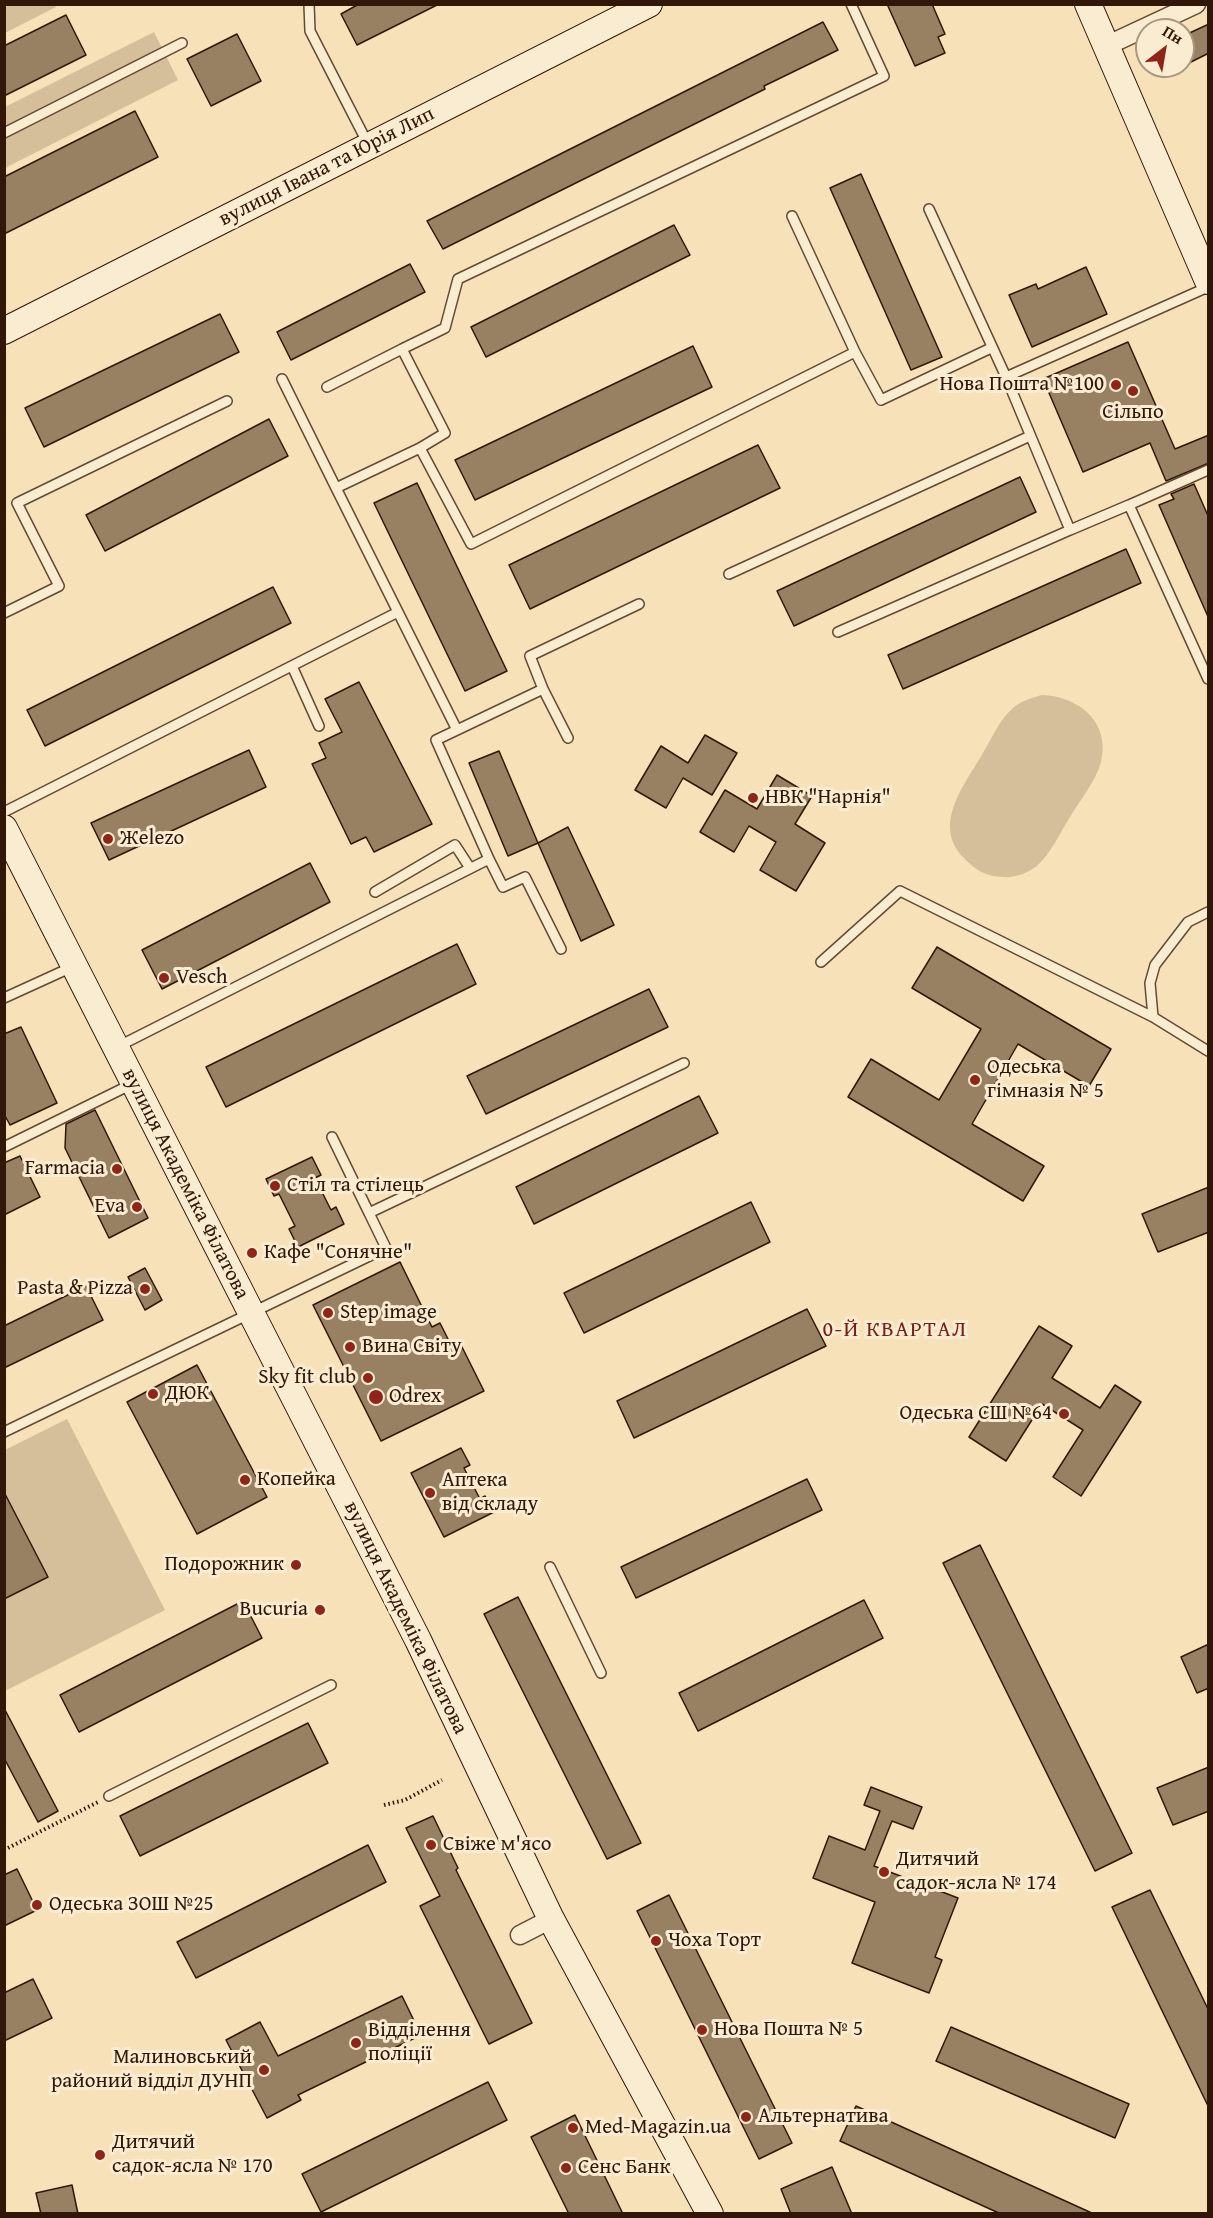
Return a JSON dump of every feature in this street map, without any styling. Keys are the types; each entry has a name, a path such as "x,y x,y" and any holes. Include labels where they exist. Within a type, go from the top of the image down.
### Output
{"main road":[{"name":"вулиця Івана та Юрія Лип","path":"4,330 649,4"},
{"path":"1088,4 1209,281"},
{"name":"вулиця Академіка Філатова","path":"4,828 418,1640 551,1919 710,2214"}],"street":[{"path":"1106,46 1196,4"},
{"path":"520,1935 551,1919"}],"lane":[{"path":"309,4 310,31 369,146"},
{"path":"327,387 445,328 458,279 884,76 851,4"},
{"path":"4,133 182,43"},
{"path":"929,209 1006,377 1070,530"},
{"path":"792,216 855,352 880,400 992,348"},
{"path":"1006,377 1209,287"},
{"path":"336,488 420,448 445,433 402,349"},
{"path":"420,448 471,544 855,352"},
{"path":"282,380 396,613 457,730"},
{"path":"4,613 59,586 17,503 227,400"},
{"path":"729,574 1030,436"},
{"path":"838,632 1209,470"},
{"path":"1130,505 1209,679"},
{"path":"568,738 543,689 530,656 639,603"},
{"path":"4,812 396,613"},
{"path":"292,666 319,726"},
{"path":"543,689 435,740 503,887 525,876 561,949"},
{"path":"375,892 455,845 470,868"},
{"path":"117,1047 489,859"},
{"path":"821,962 900,891 1152,1017 1209,1051"},
{"path":"1152,1017 1150,982 1155,965 1188,922 1209,912"},
{"path":"4,998 75,966"},
{"path":"369,1214 684,1063"},
{"path":"4,1146 134,1083"},
{"path":"4,1432 386,1248 332,1137"},
{"path":"550,1567 602,1673"},
{"path":"109,1796 331,1684"}],"path":[{"path":"384,1806 405,1800 442,1780"},
{"path":"4,1850 109,1796"}],"shaded area":[{"path":"5,4 55,4 56,7 5,33"},
{"path":"154,32 178,80 5,168 5,107"},
{"path":"1042,695 1068,700 1089,714 1101,735 1103,748 1101,762 1087,790 1051,849 1037,866 1012,877 986,874 968,863 955,845 951,832 954,805 1004,718 1020,703"},
{"path":"67,1419 165,1610 5,1691 5,1450"}],"building":[{"path":"359,4 439,4 357,45 341,14"},
{"path":"887,4 932,4 945,34 938,37 945,53 915,66"},
{"path":"66,15 86,55 4,96 4,46"},
{"path":"823,22 838,50 764,86 765,89 443,249 427,221"},
{"path":"1209,24 1209,53 1195,60 1195,30"},
{"path":"237,34 261,81 211,106 187,59"},
{"path":"135,111 158,157 4,234 4,177"},
{"path":"861,174 942,357 911,370 830,188"},
{"path":"674,225 690,255 486,357 471,327"},
{"path":"410,264 425,292 291,360 277,332"},
{"path":"1086,267 1107,314 1032,347 1009,295 1036,284 1038,289"},
{"path":"220,314 239,352 44,447 25,408"},
{"path":"1128,342 1175,449 1209,435 1209,463 1166,481 1150,443 1083,472 1043,379"},
{"path":"693,346 712,387 475,500 455,460"},
{"path":"269,419 288,456 105,551 86,515"},
{"path":"758,445 780,488 530,609 509,565"},
{"path":"1020,477 1036,512 794,626 777,591"},
{"path":"417,483 507,671 465,691 374,503"},
{"path":"1194,484 1209,518 1209,619 1159,505 1174,499 1171,494"},
{"path":"1126,549 1141,583 903,689 888,655"},
{"path":"273,587 291,623 45,746 27,710"},
{"path":"359,682 432,824 374,852 366,837 351,844 312,764 326,758 319,743 342,732 325,699"},
{"path":"705,735 737,753 712,795 683,778 666,808 635,790 661,746 688,763"},
{"path":"249,750 266,787 109,860 91,823"},
{"path":"499,751 538,843 508,856 469,763"},
{"path":"777,775 812,796 795,824 825,843 796,891 760,870 776,842 749,826 734,852 700,832 725,790 757,809"},
{"path":"568,827 614,925 581,941 538,843"},
{"path":"310,863 330,902 162,989 142,950"},
{"path":"457,944 476,984 226,1107 206,1067"},
{"path":"937,947 1111,1049 1089,1086 1018,1044 972,1124 1044,1166 1023,1201 848,1097 871,1059 939,1100 981,1029 912,988"},
{"path":"649,989 668,1027 486,1114 467,1076"},
{"path":"21,1027 57,1103 10,1125 4,1114 4,1034"},
{"path":"699,1096 718,1133 534,1224 516,1187"},
{"path":"95,1110 148,1218 109,1238 65,1148 66,1124"},
{"path":"20,1156 40,1197 4,1215 4,1163"},
{"path":"312,1157 321,1175 315,1178 331,1210 336,1207 344,1224 298,1247 289,1229 295,1226 279,1194 274,1196 266,1179"},
{"path":"1209,1187 1209,1232 1158,1252 1142,1214"},
{"path":"751,1202 770,1242 584,1333 564,1293"},
{"path":"400,1262 432,1327 440,1323 452,1347 460,1343 484,1391 381,1441 313,1305"},
{"name":"Pasta & Pizza","path":"145,1268 162,1300 145,1310 128,1277"},
{"path":"86,1286 103,1320 4,1368 4,1326"},
{"path":"807,1309 826,1346 634,1438 617,1401"},
{"path":"1039,1326 1072,1346 1052,1378 1100,1408 1115,1385 1141,1402 1081,1496 1053,1477 1083,1430 1042,1404 1006,1461 969,1437"},
{"path":"197,1365 267,1497 197,1534 127,1402"},
{"path":"461,1448 470,1465 464,1468 480,1499 485,1496 494,1512 444,1537 411,1473"},
{"path":"807,1479 822,1510 636,1598 621,1567"},
{"path":"4,1492 48,1577 4,1599"},
{"path":"980,1545 1132,1853 1095,1871 943,1563"},
{"path":"518,1597 641,1843 607,1859 484,1614"},
{"path":"864,1600 883,1638 698,1731 679,1693"},
{"path":"243,1601 262,1638 79,1732 60,1695"},
{"path":"1209,1644 1209,1688 1197,1693 1181,1657"},
{"path":"4,1708 58,1811 38,1822 4,1758"},
{"path":"308,1723 328,1763 140,1856 120,1816"},
{"path":"1209,1767 1209,1811 1173,1825 1157,1788"},
{"path":"871,1787 922,1807 913,1829 892,1821 874,1866 958,1898 935,1957 942,1960 929,1993 852,1963 875,1902 813,1878 829,1836 865,1850 880,1811 864,1805"},
{"path":"433,1816 458,1868 456,1870 532,2023 489,2044 420,1906 440,1896 406,1828"},
{"path":"368,1845 386,1882 196,1978 177,1942"},
{"path":"17,1869 37,1910 4,1926 4,1875"},
{"path":"1150,1890 1209,2011 1209,2108 1112,1907"},
{"path":"669,1895 792,2143 759,2159 637,1911"},
{"path":"33,1979 52,2018 4,2041 4,1993"},
{"path":"402,1996 421,2035 298,2095 301,2100 267,2118 226,2040 260,2022 278,2056"},
{"path":"951,2027 1129,2104 1115,2138 936,2061"},
{"path":"488,2082 507,2120 321,2212 302,2174"},
{"path":"856,2106 1094,2214 1001,2214 840,2141"},
{"path":"575,2115 623,2214 569,2214 531,2137"},
{"path":"832,2167 852,2214 791,2214 781,2189"},
{"path":"72,2185 78,2214 41,2214 36,2193"}],"place":[{"name":"Нова Пошта №100","path":"1116,385"},
{"name":"Сільпо","path":"1133,391"},
{"name":"НВК \"Нарнія\"","path":"753,798"},
{"name":"Жelezo","path":"108,839"},
{"name":"Vesch","path":"164,978"},
{"name":"Одеська гімназія № 5","path":"975,1080"},
{"name":"Farmacia","path":"117,1169"},
{"name":"Стіл та стілець","path":"275,1186"},
{"name":"Eva","path":"137,1207"},
{"name":"Кафе \"Сонячне\"","path":"252,1253"},
{"name":"Pasta & Pizza","path":"145,1289"},
{"name":"Step image","path":"328,1313"},
{"name":"Вина Світу","path":"350,1347"},
{"name":"Sky fit club","path":"368,1378"},
{"name":"ДЮК","path":"153,1394"},
{"name":"Odrex","path":"376,1397"},
{"name":"Одеська СШ №64","path":"1064,1414"},
{"name":"Копейка","path":"245,1480"},
{"name":"Аптека від складу","path":"430,1493"},
{"name":"Подорожник","path":"296,1565"},
{"name":"Bucuria","path":"320,1610"},
{"name":"Свіже м'ясо","path":"431,1845"},
{"name":"Дитячий садок-ясла № 174","path":"884,1872"},
{"name":"Одеська ЗОШ №25","path":"37,1905"},
{"name":"Чоха Торт","path":"656,1941"},
{"name":"Нова Пошта № 5","path":"702,2030"},
{"name":"Відділення поліції","path":"356,2043"},
{"name":"Малиновський районий відділ ДУНП","path":"264,2070"},
{"name":"Альтернатива","path":"746,2117"},
{"name":"Med-Magazin.ua","path":"573,2128"},
{"name":"Дитячий садок-ясла № 170","path":"100,2155"},
{"name":"Сенс Банк","path":"566,2168"}],"district":[{"name":"0-Й КВАРТАЛ","path":"895,1330"}]}
